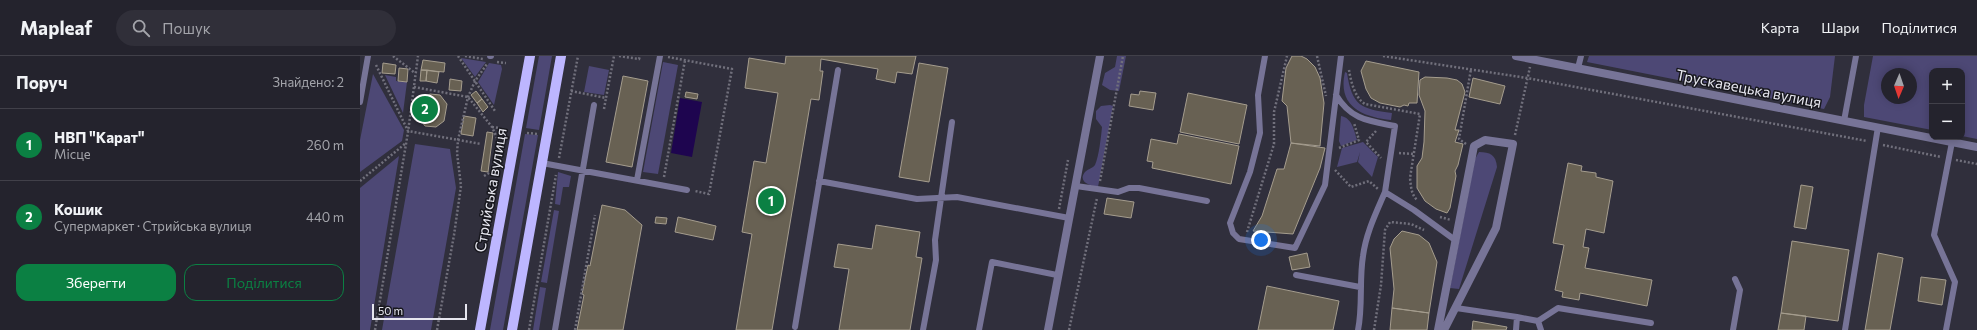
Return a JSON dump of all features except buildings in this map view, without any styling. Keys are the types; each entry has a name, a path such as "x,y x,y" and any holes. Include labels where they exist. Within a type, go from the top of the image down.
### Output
{"main road":[{"name":"Стрийська вулиця","path":"480,330 530,56"},
{"path":"512,330 561,56"}],"street":[{"path":"1048,330 1057,275 1076,186 1100,56"},
{"name":"Трускавецька вулиця","path":"1516,56 1977,147"},
{"path":"1438,330 1474,146 1485,140 1513,144 1496,228 1444,330"}],"lane":[{"path":"360,102 368,56"},
{"path":"637,180 660,56"},
{"path":"1265,56 1258,95 1260,133 1250,172 1230,223 1233,233 1239,238 1295,248 1325,185 1341,56"},
{"path":"1578,68 1581,56"},
{"path":"1844,121 1856,56"},
{"path":"795,327 838,70"},
{"path":"1336,95 1350,113 1366,120 1395,126 1385,192 1368,231 1363,256 1360,287 1361,305 1358,330"},
{"path":"555,330 584,170 594,105"},
{"path":"923,330 936,260 934,240 952,122"},
{"path":"1845,330 1878,127"},
{"path":"1946,330 1955,282 1934,236 1952,142"},
{"path":"542,162 687,190"},
{"path":"819,181 917,199 958,196 1069,218"},
{"path":"1076,186 1118,192 1129,188 1139,188 1207,201"},
{"path":"1385,192 1414,210 1455,240"},
{"path":"979,330 992,262 1057,275"},
{"path":"1296,276 1360,287"},
{"path":"1733,330 1740,290 1735,278"},
{"path":"1456,308 1538,321 1558,308 1651,324"},
{"path":"1516,330 1517,317"},
{"path":"1538,321 1541,330"}],"path":[{"path":"393,56 415,74"},
{"path":"375,330 408,131 418,56"},
{"path":"458,56 495,111"},
{"path":"437,330 454,235 460,186 457,153 458,140 468,97 475,81 491,56"},
{"path":"529,330 578,56"},
{"path":"571,91 606,98 614,56"},
{"path":"619,56 639,59 640,56"},
{"path":"664,56 732,69 709,194 687,190"},
{"path":"1253,235 1246,234 1274,144 1274,112 1287,56"},
{"path":"1316,56 1327,98"},
{"path":"1383,56 1414,62 1471,68 1527,78 1875,143 1977,164"},
{"path":"1414,56 1414,62"},
{"path":"1513,144 1532,59"},
{"path":"663,186 685,60"},
{"path":"375,63 408,131"},
{"path":"1349,66 1355,92 1360,101 1368,105 1420,114 1410,178 1414,196 1422,205"},
{"path":"1466,145 1459,139 1471,68"},
{"path":"414,87 468,97 492,127 497,138"},
{"path":"564,110 569,106"},
{"path":"1359,140 1353,123 1361,126"},
{"path":"561,126 564,130"},
{"path":"492,127 499,128"},
{"path":"1370,128 1382,130"},
{"path":"1366,142 1378,129"},
{"path":"408,131 481,144"},
{"path":"526,132 538,134"},
{"path":"1337,155 1339,148 1359,140 1366,142 1382,160 1383,151"},
{"path":"360,181 406,142"},
{"path":"1394,152 1413,154"},
{"path":"1327,168 1334,169 1351,187 1369,181 1380,191 1381,183"},
{"path":"484,176 491,172"},
{"path":"1438,217 1451,220 1452,212"},
{"path":"574,330 595,215"},
{"path":"1374,330 1381,285 1385,230 1390,222 1411,224 1430,233"}],"shaded area":[{"path":"539,56 552,56 539,130 526,128"},
{"path":"1117,56 1126,56 1119,91 1110,90 1102,85 1105,73 1115,67"},
{"path":"1589,56 1835,56 1830,97 1824,109 1587,62"},
{"path":"1873,56 1977,56 1977,139 1965,137 1965,68 1929,68 1929,129 1864,117 1864,105"},
{"path":"461,58 486,62 475,77"},
{"path":"663,62 678,65 658,174 643,172"},
{"path":"489,63 501,65 502,69 494,105 478,82"},
{"path":"589,66 609,70 604,95 584,92"},
{"path":"1345,72 1347,73 1349,84 1355,99 1365,107 1392,113 1391,120 1371,116 1354,108 1345,94"},
{"path":"373,74 404,130 402,141 360,172 360,140"},
{"path":"385,75 396,77 396,81 407,82 403,113"},
{"path":"680,98 702,102 692,157 671,153"},
{"path":"1101,106 1113,106 1098,187 1092,186 1084,181 1083,175 1095,165 1099,152 1102,127 1096,119 1096,111"},
{"path":"1341,116 1348,119 1350,122 1357,140 1341,146 1339,141"},
{"path":"525,134 538,135 503,330 490,330"},
{"path":"1363,142 1378,157 1372,177 1358,162 1360,152 1357,162 1337,167 1342,148"},
{"path":"415,144 450,149 456,188 431,330 382,330"},
{"path":"1479,152 1492,155 1497,167 1459,289 1450,288 1475,159"},
{"path":"399,156 370,330 360,330 360,188"},
{"path":"558,172 571,176 569,187 563,187 560,205 555,204"},
{"path":"554,210 559,211 547,283 541,282"},
{"path":"540,287 546,288 539,330 533,330"}],"place":[{"name":"Кошик","path":"425,109"},
{"name":"НВП \"Карат\"","path":"771,201"}]}
